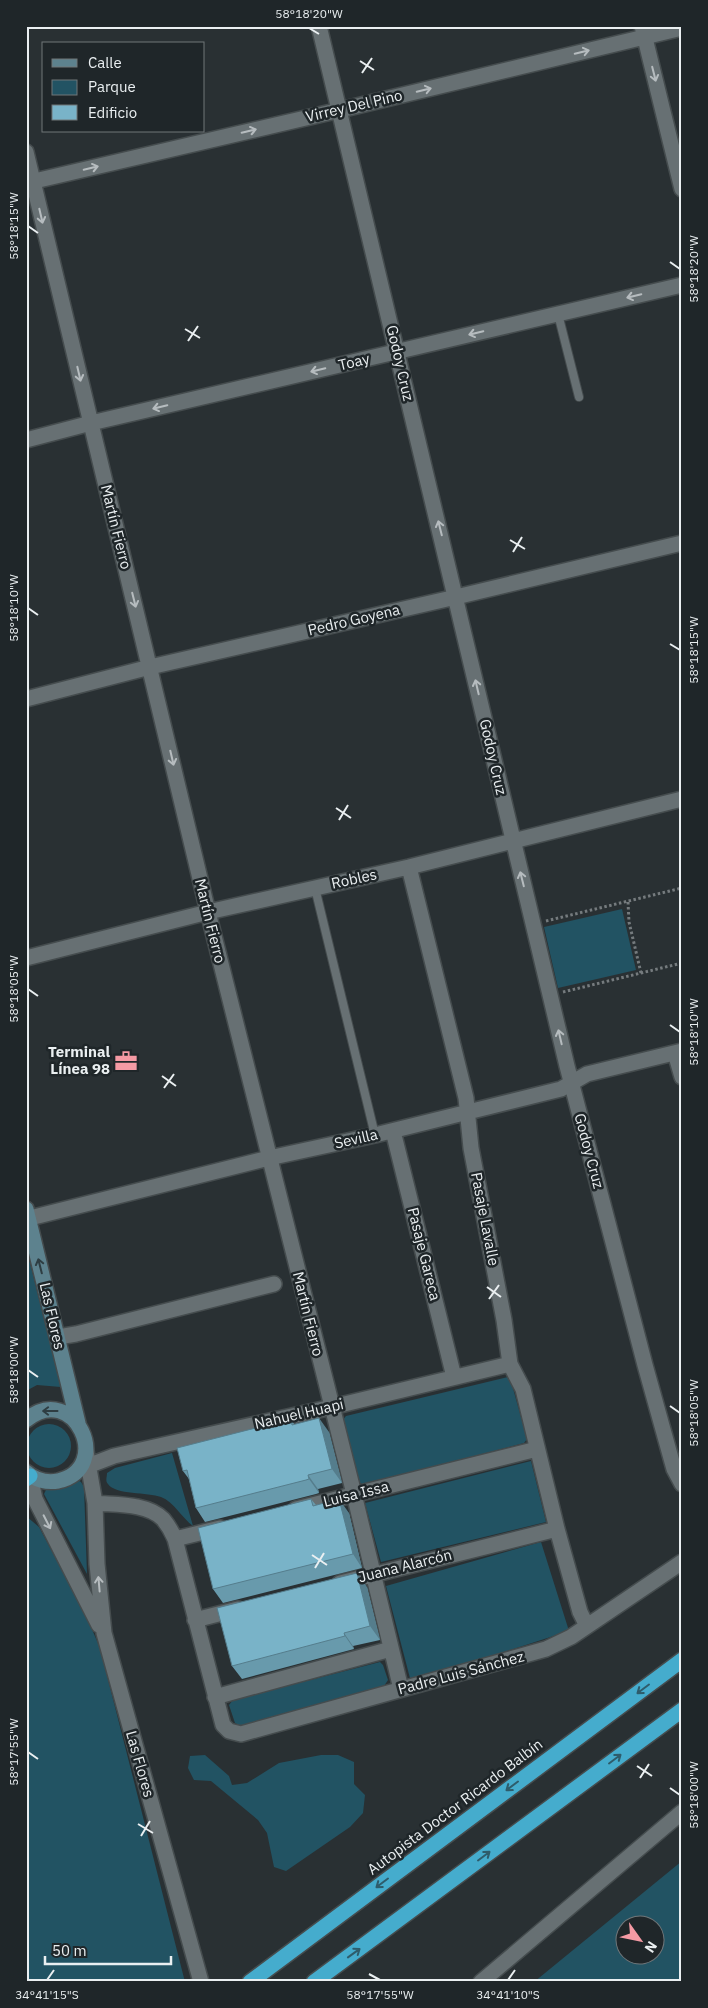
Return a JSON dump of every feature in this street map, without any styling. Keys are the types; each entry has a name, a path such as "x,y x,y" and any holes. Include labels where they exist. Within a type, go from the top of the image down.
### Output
{"highway":[{"name":"Autopista Doctor Ricardo Balbín","path":"250,1982 682,1660"},
{"path":"314,1982 682,1710"}],"street":[{"name":"Godoy Cruz","path":"320,26 512,841 572,1084 645,1365 674,1469 682,1484"},
{"name":"Virrey Del Pino","path":"30,182 340,110 644,31 682,28"},
{"path":"644,31 682,189"},
{"name":"Martín Fierro","path":"26,152 30,182 91,423 208,912 374,1574 401,1689"},
{"name":"Toay","path":"26,440 91,423 682,285"},
{"name":"Pedro Goyena","path":"26,698 150,667 682,543"},
{"name":"Robles","path":"26,958 208,912 409,867 682,799"},
{"name":"Pasaje Lavalle","path":"409,867 466,1098 471,1148 504,1320 510,1364 523,1389 557,1529 580,1612 587,1626"},
{"path":"679,1052 682,1077"},
{"name":"Sevilla","path":"27,1215 393,1131 561,1089 587,1074 679,1052"},
{"name":"Pasaje Gareca","path":"393,1131 454,1377"},
{"name":"Las Flores","path":"27,1215 78,1423 86,1441 84,1462 95,1503 97,1564 104,1633 201,1982"},
{"path":"58,1337 274,1284"},
{"name":"Nahuel Huapi","path":"84,1462 332,1407 510,1364"},
{"path":"26,1420 41,1411 51,1410 66,1414 78,1423"},
{"name":"Luisa Issa","path":"279,1513 537,1449"},
{"path":"28,1476 50,1482 69,1476 84,1462"},
{"name":"Las Flores","path":"28,1476 35,1499 104,1633"},
{"path":"95,1503 136,1508 156,1514 169,1527 175,1539 215,1697 391,1649"},
{"path":"175,1539 232,1525"},
{"name":"Juana Alarcón","path":"326,1586 557,1529"},
{"name":"Padre Luis Sánchez","path":"215,1697 223,1725 229,1731 241,1734 546,1649 560,1643 587,1626 682,1562"},
{"path":"195,1620 251,1606"},
{"path":"481,1982 682,1812"}],"lane":[{"path":"558,314 579,397"},
{"path":"315,888 374,1135"}],"path":[{"path":"533,924 682,888"},
{"path":"628,902 629,922 641,973"},
{"path":"551,996 682,962"}],"green space":[{"path":"622,909 636,970 558,988 544,927"},
{"path":"26,1247 61,1387 37,1385 26,1391"},
{"path":"508,1377 511,1381 527,1439 524,1443 364,1485 358,1482 341,1422 346,1416"},
{"path":"49,1424 61,1428 67,1434 71,1446 67,1458 61,1464 49,1468 37,1464 31,1458 27,1446 31,1434 37,1428"},
{"path":"172,1453 193,1526 166,1499 155,1495 117,1490 112,1488 107,1482 107,1473 115,1468"},
{"path":"531,1461 546,1522 381,1562 365,1503"},
{"path":"76,1479 84,1487 87,1574 44,1494 48,1486"},
{"path":"26,1516 39,1527 85,1613 100,1648 185,1982 26,1982"},
{"path":"541,1542 569,1631 411,1682 386,1586"},
{"path":"380,1662 383,1665 388,1680 384,1686 241,1726 235,1723 229,1705 233,1700"},
{"path":"205,1755 229,1776 232,1785 247,1783 279,1763 321,1755 338,1755 354,1762 354,1784 365,1795 363,1813 350,1827 286,1871 274,1867 267,1833 258,1820 211,1781 194,1780 188,1768 190,1756"},
{"path":"682,1861 682,1982 534,1982"}],"building":[{"path":"319,1418 332,1469 308,1475 309,1479 306,1480 196,1508 187,1470 183,1471 177,1448 291,1419 292,1425"},
{"path":"311,1499 313,1506 339,1499 353,1554 213,1589 198,1528"},
{"path":"357,1573 370,1626 344,1633 345,1636 232,1666 217,1608"}],"place":[{"name":"Terminal Línea 98","path":"126,1061"}]}
